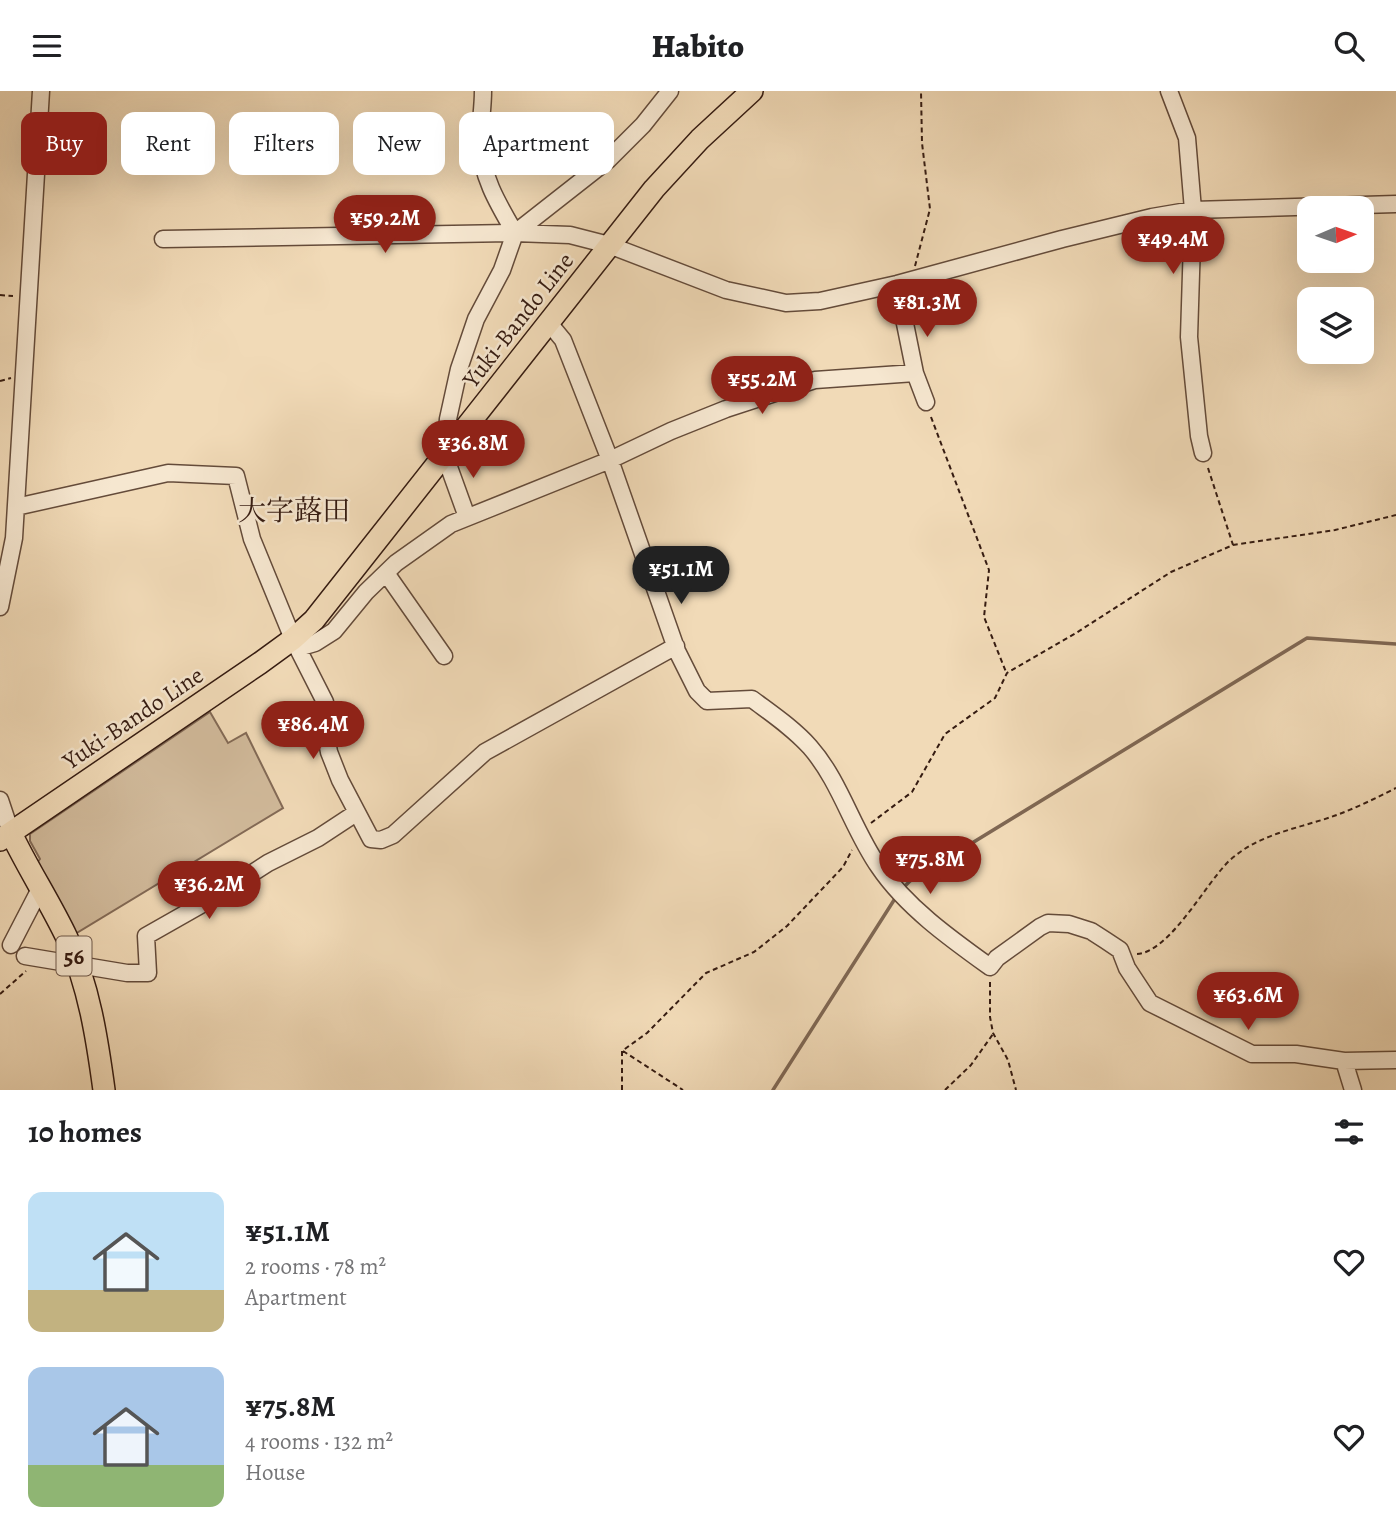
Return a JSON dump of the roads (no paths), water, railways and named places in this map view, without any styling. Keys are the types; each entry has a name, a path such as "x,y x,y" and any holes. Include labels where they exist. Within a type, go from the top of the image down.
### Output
{"main road":[{"name":"Yuki-Bando Line","path":"6,837 295,643 654,188 700,138 752,91"},
{"name":"56","path":"6,837 41,887 77,965 90,1006 104,1090"}],"street":[{"path":"0,607 14,538 41,91"},
{"path":"483,91 484,113 480,139 482,165 494,198 515,233"},
{"path":"467,517 445,456 444,443 459,369 477,319 502,270 515,233 608,160 643,125 670,91"},
{"path":"1169,91 1187,138 1193,210 1189,337 1203,453"},
{"path":"163,239 515,233 570,236 609,245 726,291 786,303 820,301 1152,217 1193,210 1396,204"},
{"path":"904,281 915,373 926,402"},
{"path":"549,323 563,340 610,460 676,646 697,691 708,701 752,699 811,748 879,867 899,893 990,967 998,958 1048,923 1069,925 1091,931 1120,950 1127,968 1150,1003 1252,1054 1296,1054 1344,1061 1396,1060"},
{"path":"295,643 315,643 334,631 366,592 386,573 451,524 467,517 610,460 726,409 815,380 915,373"},
{"path":"16,507 168,473 236,476 252,539 295,643 325,702 329,752 356,813 371,839 382,840 393,835 485,752 676,646"},
{"path":"386,573 444,656"},
{"path":"0,800 6,837"},
{"path":"41,887 5,942 28,961 148,973 145,940 151,932 220,894 268,863 318,838 356,813"},
{"path":"1344,1061 1353,1090"}],"waterway":[{"path":"903,888 910,881 1307,638 1396,644"},
{"path":"773,1090 896,897"}],"district":[{"name":"大字蕗田","path":"294,510"}]}
